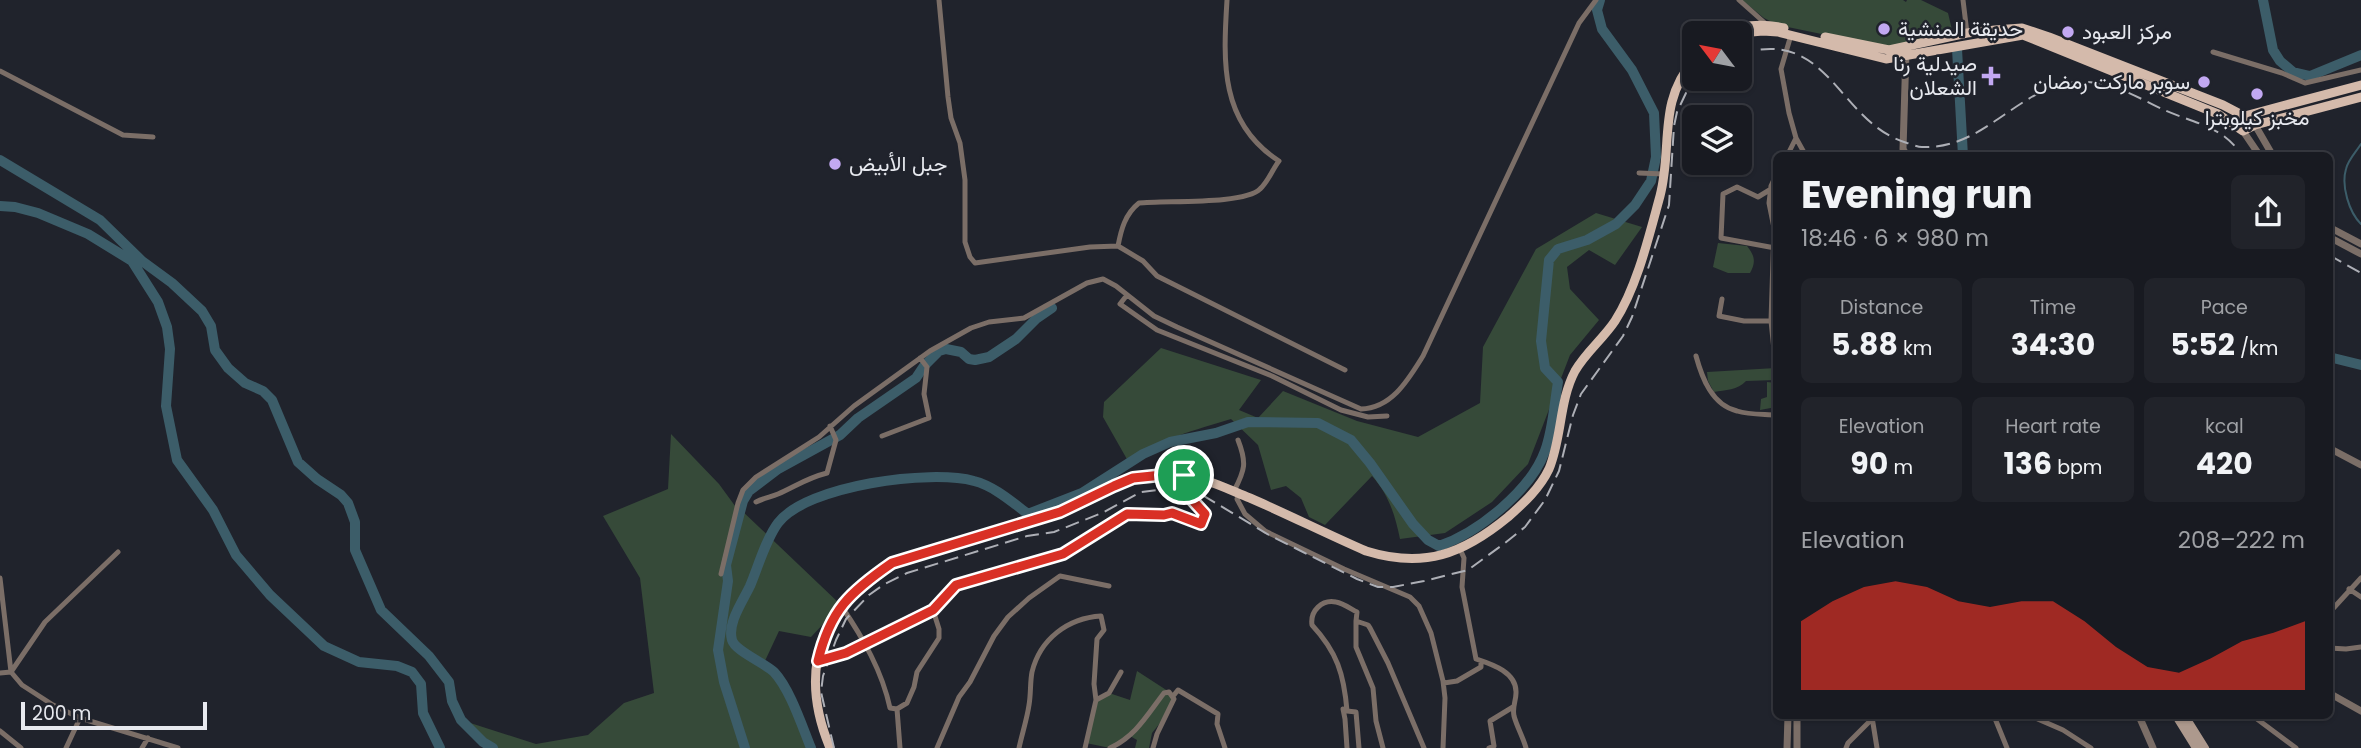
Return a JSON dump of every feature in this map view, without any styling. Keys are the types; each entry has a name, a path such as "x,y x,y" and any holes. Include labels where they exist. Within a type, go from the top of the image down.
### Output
{"main road":[{"path":"1752,25 1766,24 1864,47 1906,52 2023,35 2218,114 2243,131 2255,125 2361,97"},
{"path":"1752,32 1791,34 1886,59 1967,33 2022,28 2210,100 2244,116 2255,125"},
{"path":"830,748 816,706 818,661 827,629 841,605 873,576 892,563 1060,512 1133,478 1172,474 1208,480 1366,551 1392,558 1416,560 1460,549 1480,539 1520,506 1536,489 1548,470 1572,378 1581,362 1606,334 1621,311 1653,219 1662,174 1668,113 1682,76"},
{"path":"2232,123 2244,116 2361,85"},
{"path":"2178,719 2196,748"},
{"path":"2187,719 2205,748"}],"street":[{"path":"939,0 951,118 960,144 965,180 965,242 975,263 1090,247 1118,246 1143,261 1157,276 1345,370"},
{"path":"1118,246 1129,212 1139,203 1195,202 1247,195 1260,190 1279,161 1267,154 1247,133 1235,112 1227,59 1227,0"},
{"path":"721,574 738,503 743,490 756,477 832,429 854,406 971,328 989,322 1024,318 1087,283 1102,279 1116,286 1124,299 1154,316 1361,409 1386,402 1401,388 1423,356 1571,39 1583,16 1597,0"},
{"path":"1739,0 1766,24"},
{"path":"1964,0 1967,33"},
{"path":"1791,34 1781,69 1789,113 1796,138 1804,152"},
{"path":"1905,152 1906,52"},
{"path":"2213,52 2282,73 2305,83 2361,70"},
{"path":"0,71 123,135 153,137"},
{"path":"2255,125 2271,152"},
{"path":"2243,131 2257,152"},
{"path":"1789,152 1796,138"},
{"path":"1639,173 1662,174"},
{"path":"1773,183 1769,203 1773,223"},
{"path":"1773,188 1759,197 1737,187 1723,194 1721,238 1773,248"},
{"path":"2333,229 2361,244"},
{"path":"2333,239 2361,254"},
{"path":"1773,272 1773,340"},
{"path":"1124,299 1120,304 1157,330 1272,376 1341,410 1368,417 1387,416"},
{"path":"1722,299 1719,316 1744,321 1771,321"},
{"path":"1696,356 1708,388 1720,402 1736,411 1773,415"},
{"path":"882,436 929,418 924,394 923,362"},
{"path":"756,502 764,497 777,495 806,479 827,473 836,440 832,429"},
{"path":"1238,440 1245,457 1236,492 1245,514 1265,531 1410,597 1419,606 1444,683 1443,748"},
{"path":"2333,450 2361,465"},
{"path":"818,661 846,653 933,610 956,585 1063,554 1127,514 1172,513 1201,524 1205,514 1185,492 1184,475"},
{"path":"1460,549 1464,558 1462,587 1476,659 1498,667 1514,684 1514,715 1526,748"},
{"path":"11,672 45,622 118,552"},
{"path":"937,748 959,697 1008,617 1060,576 1109,586"},
{"path":"0,578 11,672 22,685 80,718 178,748"},
{"path":"2333,607 2361,578"},
{"path":"2349,589 2361,597"},
{"path":"1347,711 1339,664 1321,633 1312,625 1314,610 1322,603 1335,601 1357,612 1356,647 1373,688 1376,721 1383,748"},
{"path":"841,605 864,643 883,683 890,708 897,709 907,703 914,687 916,672 939,638 933,610"},
{"path":"1019,748 1032,674 1046,644 1062,628 1085,618 1101,617 1104,630 1097,639 1094,674 1096,700 1086,748"},
{"path":"1356,621 1370,628 1424,748"},
{"path":"2333,648 2361,647"},
{"path":"1444,683 1457,681 1481,667 1482,661"},
{"path":"0,673 11,672"},
{"path":"1096,700 1108,693 1121,672"},
{"path":"1153,748 1178,690 1218,714 1217,724 1225,748"},
{"path":"1110,748 1130,736 1164,693 1174,695"},
{"path":"2333,695 2361,711"},
{"path":"1489,748 1494,746 1490,721 1513,707"},
{"path":"897,709 900,748"},
{"path":"1347,748 1342,709 1356,712 1359,748"},
{"path":"66,748 80,718"},
{"path":"1787,748 1788,719"},
{"path":"1797,719 1797,748"},
{"path":"1846,748 1870,719"},
{"path":"1872,719 1877,748"},
{"path":"1995,719 2007,748"},
{"path":"2038,719 2063,730 2091,748"},
{"path":"2140,719 2153,748"},
{"path":"2257,719 2296,748"},
{"path":"0,731 21,748"},
{"path":"142,748 148,738"},
{"path":"2284,739 2288,748"}],"green space":[{"path":"1742,0 1921,0 1948,13 1953,34 1889,48 1778,25 1764,18"},
{"path":"1596,213 1642,227 1615,265 1589,250 1567,267 1570,289 1599,320 1570,355 1528,464 1492,502 1445,533 1400,539 1383,490 1372,476 1325,525 1309,517 1301,498 1286,486 1271,490 1258,445 1231,419 1165,441 1128,461 1103,417 1104,402 1161,348 1261,380 1239,410 1258,418 1283,391 1357,421 1418,437 1480,403 1483,347 1536,249"},
{"path":"1718,243 1747,246 1754,259 1750,273 1728,273 1713,267"},
{"path":"1773,368 1773,380 1746,381 1739,386 1714,392 1707,372"},
{"path":"1767,382 1773,383 1773,408 1760,410 1761,399 1767,397"},
{"path":"671,434 719,484 738,510 739,508 841,605 811,637 779,631 764,663 787,692 813,748 748,748 739,730 745,748 493,748 461,720 536,744 588,735 624,703 654,693 640,578 603,516 668,489"},
{"path":"1137,671 1174,695 1164,718 1152,733 1149,748 1135,748 1137,740 1130,736 1110,748 1086,743 1096,700 1109,693 1130,700"}],"waterway":[{"path":"811,748 780,679 770,668 734,644 731,633 736,612 778,523 793,510 815,499 871,483 929,477 954,478 989,487 1028,514 1082,493 1143,454 1170,442 1216,433 1248,422 1318,423 1351,440 1413,524 1428,540 1439,546 1486,521 1516,495 1538,466 1552,426 1558,382 1545,368 1541,341 1549,260 1558,249 1587,240 1616,224 1635,205 1651,181 1656,157 1654,113 1632,70 1602,29 1597,10 1600,0"},
{"path":"2263,0 2273,50 2280,61 2293,72 2310,76 2361,55"},
{"path":"1957,49 1963,152"},
{"path":"2361,144 2350,159 2345,176 2345,191 2361,224"},
{"path":"0,160 100,220 142,261 172,283 202,311 211,326 215,350 228,368 245,383 263,391 272,400 298,462 348,503 355,522 355,550 381,610 429,656 449,682 452,701 461,720 493,748"},
{"path":"0,206 38,213 88,234 132,261 158,302 167,327 170,349 166,406 177,460 213,510 236,555 270,595 324,646 359,662 397,666 412,672 421,684 423,713 440,748"},
{"path":"745,748 724,682 718,650 728,581 726,565 743,501 749,491 778,469 840,435 858,418 916,378 939,351 946,349 961,352 969,359 975,360 989,357 1016,339 1036,319 1052,308"},
{"path":"2333,358 2361,365"}],"railway":[{"path":"1752,52 1770,49 1794,53 1814,64 1883,132 1918,147 1947,145 1969,137 2029,99 2050,88 2072,82 2098,83 2123,90 2211,128 2228,139 2240,152"},
{"path":"834,748 821,692 823,676 846,619 869,595 907,573 1027,536 1054,532 1102,513 1141,492 1173,488 1194,490 1269,535 1378,587 1393,587 1468,570 1505,543 1525,527 1545,500 1559,471 1581,394 1623,336 1632,317 1669,205 1674,126 1677,112 1688,91"},
{"path":"2333,257 2361,273"}],"place":[{"name":"حديقة المنشية","path":"1884,29"},
{"name":"مركز العبود","path":"2068,32"},
{"name":"صيدلية رنا الشعلان","path":"1991,76"},
{"name":"سوبر ماركت رمضان","path":"2204,82"},
{"name":"مخبز كيلوبترا","path":"2257,94"},
{"name":"جبل الأبيض","path":"835,164"}],"route":[{"path":"1147,475 1184,475 1185,492 1205,514 1201,524 1172,513 1127,514 1063,554 956,585 933,610 846,653 818,661 827,629 841,605 851,594 892,563 1060,512 1133,478 1147,475"}]}
